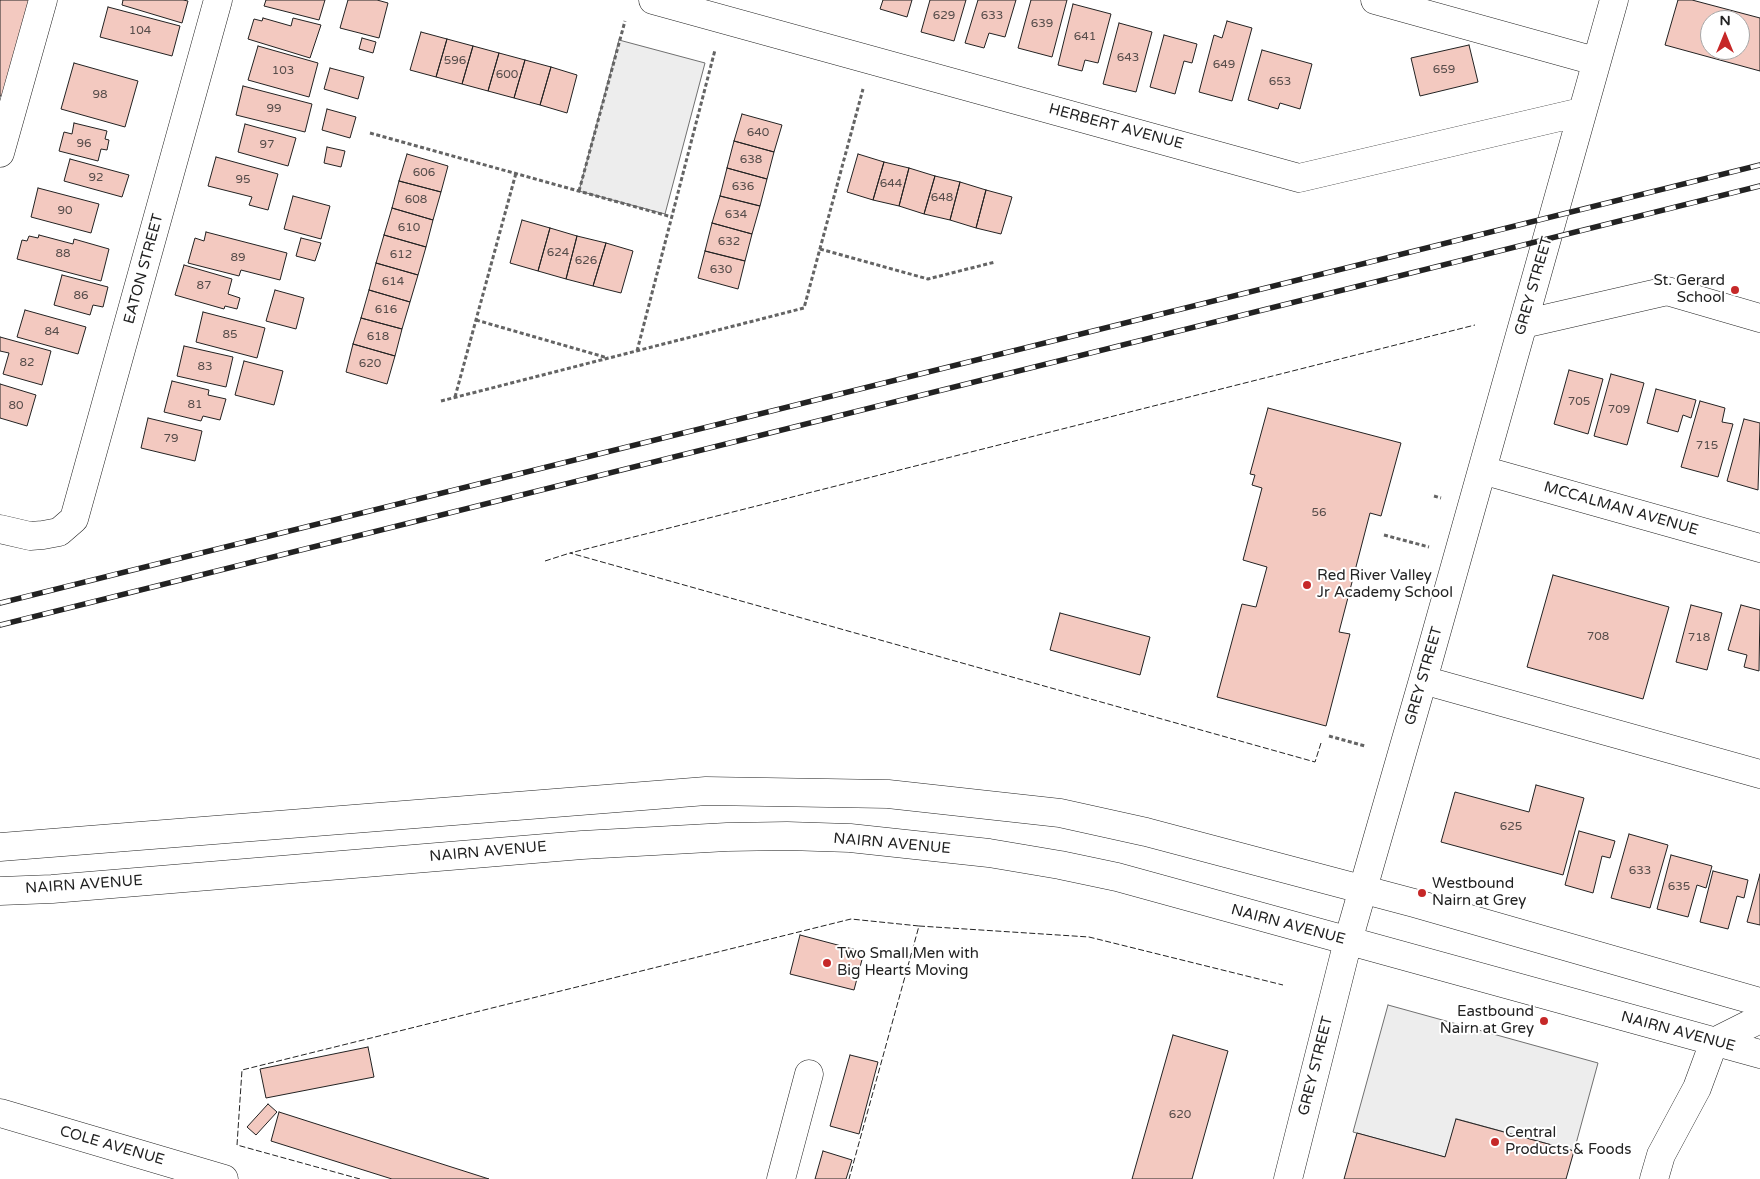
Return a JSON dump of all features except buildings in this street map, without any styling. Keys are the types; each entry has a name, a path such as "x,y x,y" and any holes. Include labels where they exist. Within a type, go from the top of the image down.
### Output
{"main road":[{"path":"0,153 43,0"},
{"name":"EATON STREET","path":"0,528 30,536 59,532 74,519 218,0"},
{"name":"HERBERT AVENUE","path":"653,0 1299,178 1582,112"},
{"path":"1375,0 1595,61"},
{"name":"GREY STREET","path":"1288,1179 1362,889 1423,680 1595,61 1614,0"},
{"path":"1523,324 1667,291 1760,318"},
{"name":"MCCALMAN AVENUE","path":"1482,470 1760,548"},
{"path":"1423,680 1760,774"},
{"path":"0,848 706,791 840,792 944,799 1060,813 1231,853 1760,1002"},
{"name":"NAIRN AVENUE","path":"0,890 52,889 582,844 787,836 908,844 1060,865 1117,878 1760,1054"},
{"path":"1654,1179 1661,1155 1697,1088 1714,1042 1760,1019"},
{"path":"781,1179 809,1074"},
{"name":"COLE AVENUE","path":"0,1113 224,1179"}],"path":[{"path":"579,191 626,22"},
{"path":"637,351 716,47"},
{"path":"441,401 804,308 863,88"},
{"path":"370,133 672,217"},
{"path":"455,398 516,174"},
{"path":"820,249 928,279 995,262"},
{"path":"476,320 609,358"},
{"path":"1384,535 1458,555"},
{"path":"1329,736 1365,746"}],"shaded area":[{"path":"619,40 705,63 665,214 579,191"},
{"path":"1388,1005 1598,1063 1574,1151 1457,1119 1445,1157 1353,1132"}],"railway":[{"path":"0,603 1760,165"},
{"path":"0,625 1760,186"}],"fence":[{"path":"1321,743 1315,762 570,553 1475,325"},
{"path":"545,561 570,553"},
{"path":"360,1179 237,1145 242,1070 851,919 919,926 849,1179"},
{"path":"919,926 1089,937 1283,985"}],"place":[{"name":"St. Gerard School","path":"1735,290"},
{"name":"Red River Valley Jr Academy School","path":"1307,585"},
{"name":"Westbound Nairn at Grey","path":"1422,893"},
{"name":"Two Small Men with Big Hearts Moving","path":"827,963"},
{"name":"Eastbound Nairn at Grey","path":"1544,1021"},
{"name":"Central Products & Foods","path":"1495,1142"}]}
